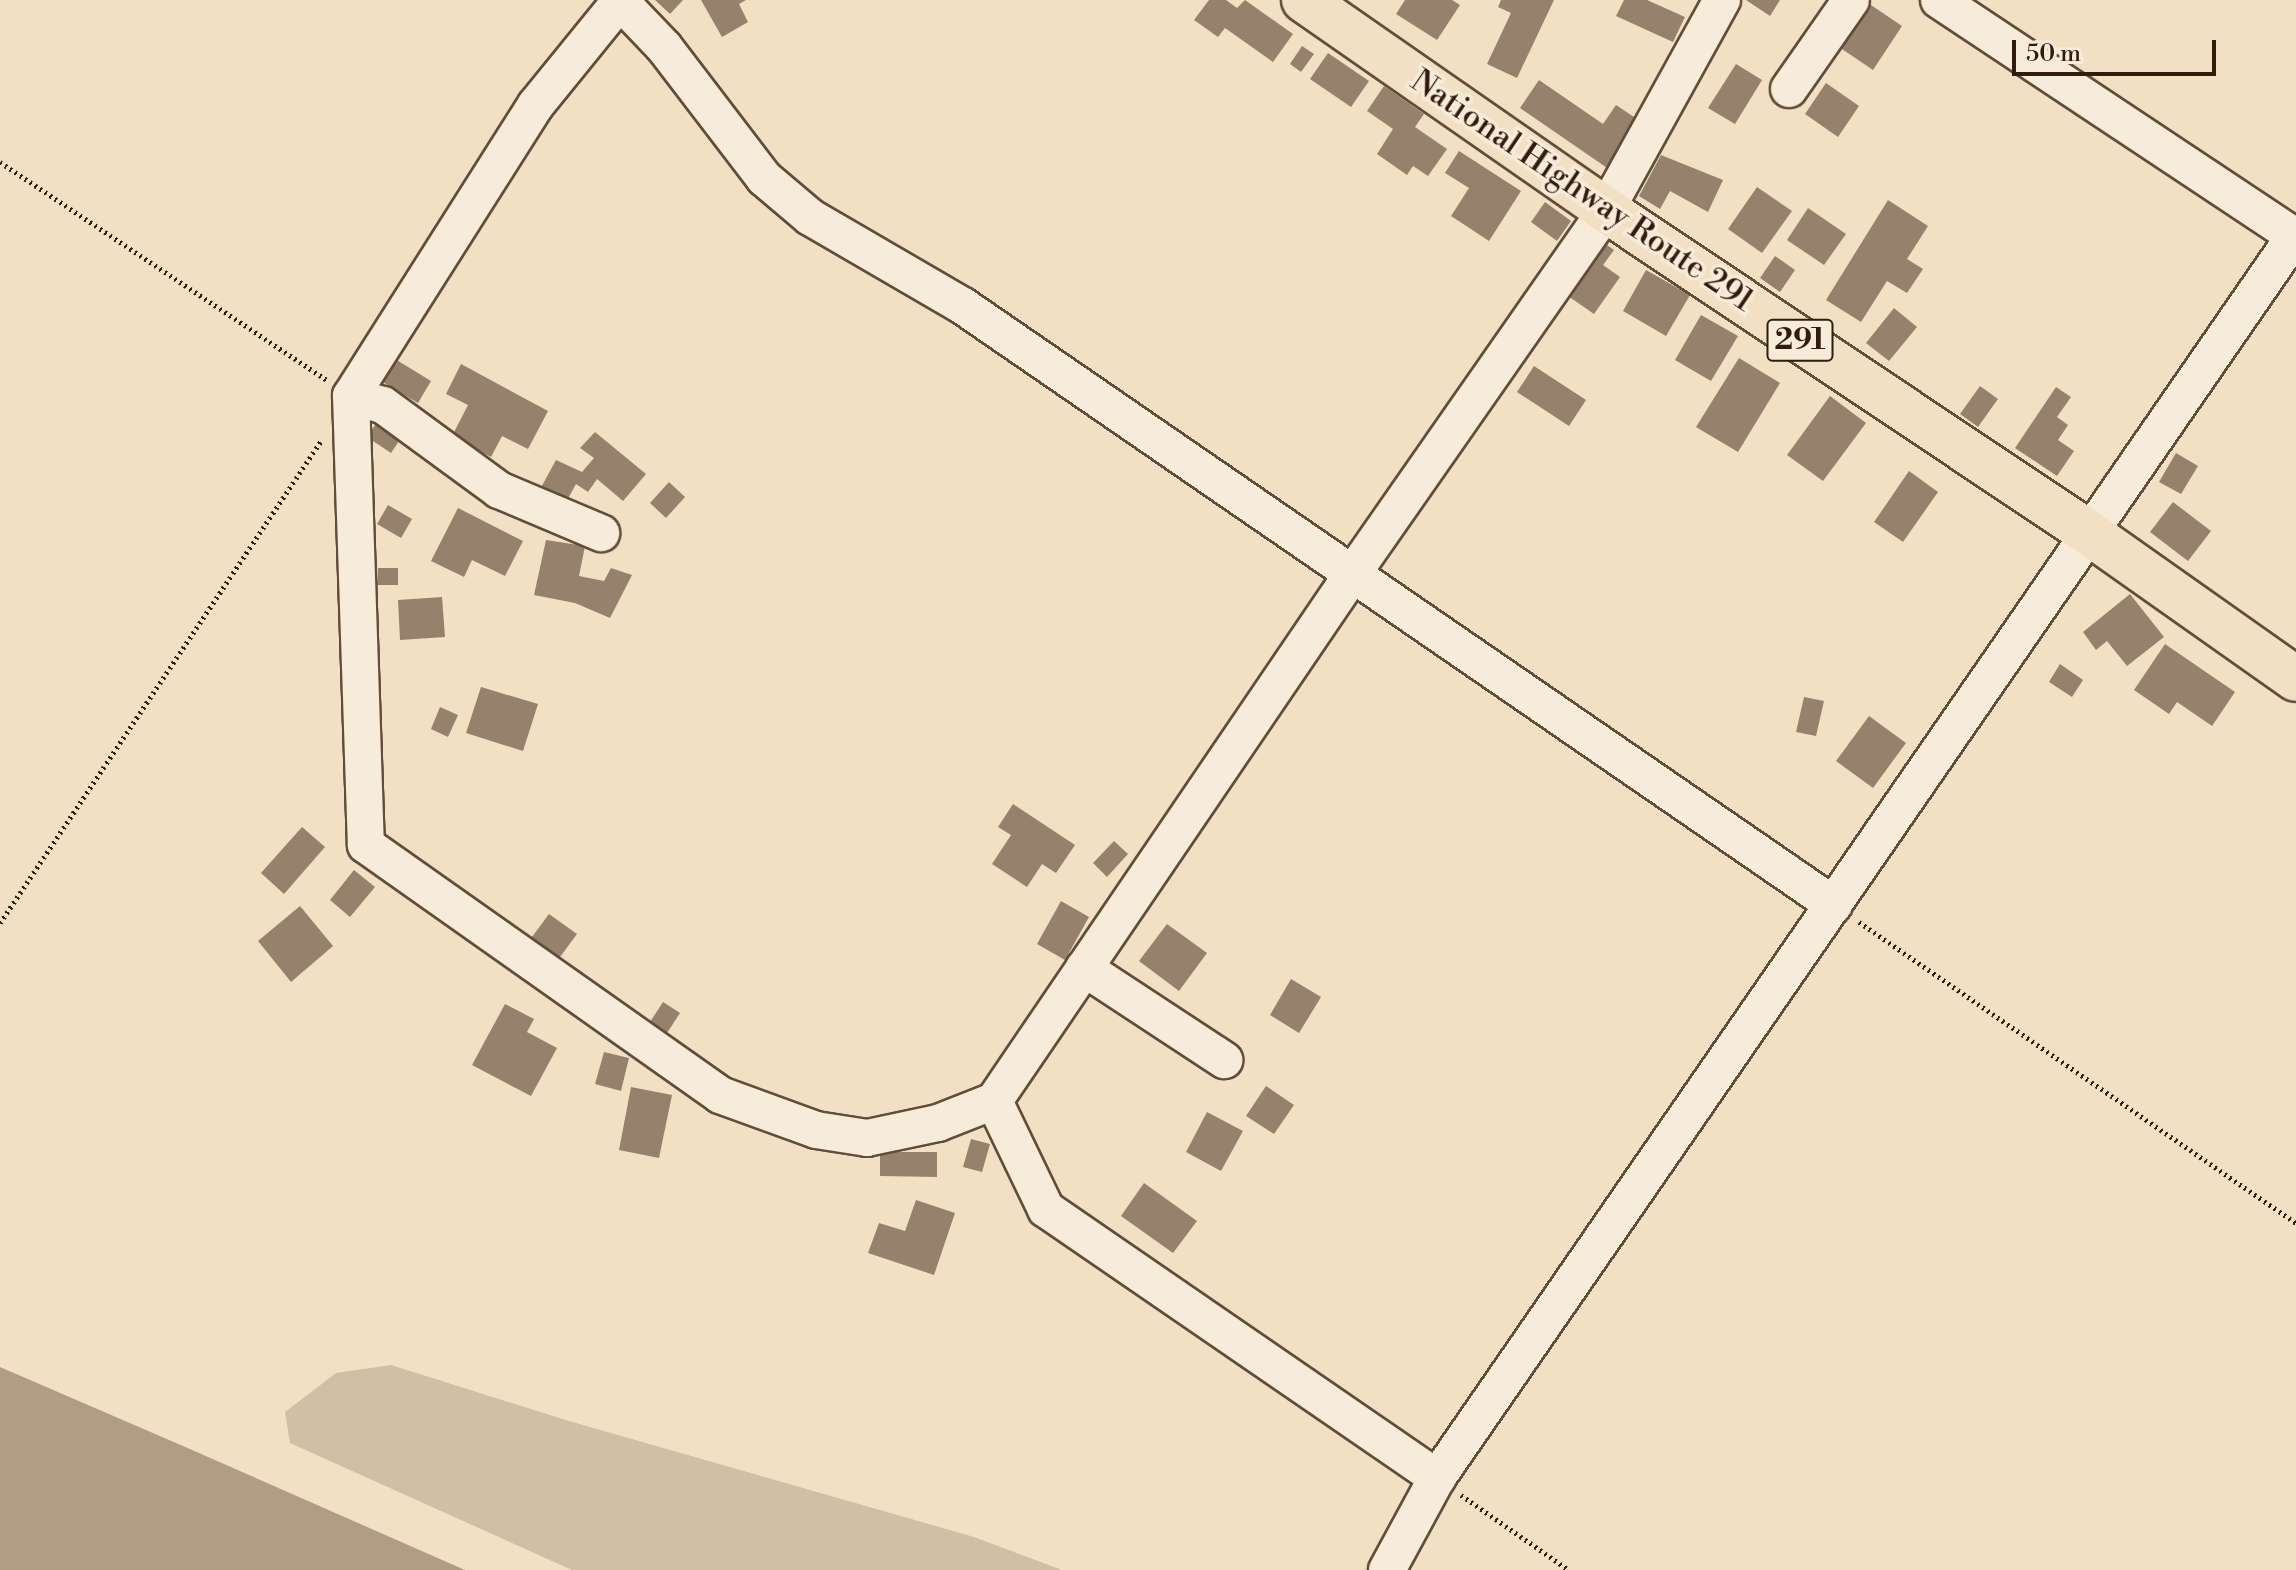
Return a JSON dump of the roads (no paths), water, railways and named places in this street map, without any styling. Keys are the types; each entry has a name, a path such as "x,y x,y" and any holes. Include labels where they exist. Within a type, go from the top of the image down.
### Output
{"highway":[{"name":"National Highway Route 291","path":"1304,0 1606,210 2292,668"}],"street":[{"path":"1722,0 1606,210 1351,576 994,1101 938,1123 867,1138 816,1130 720,1095 366,845 351,396 535,106 621,0 664,47 764,178 810,217 963,306 1351,576 1834,905"},
{"path":"1789,89 1851,0"},
{"path":"1387,1570 1437,1478 2295,236 1939,0"},
{"path":"351,396 383,405 499,490 601,533"},
{"path":"1084,968 1224,1060"},
{"path":"994,1101 1046,1209 1437,1478"}]}
